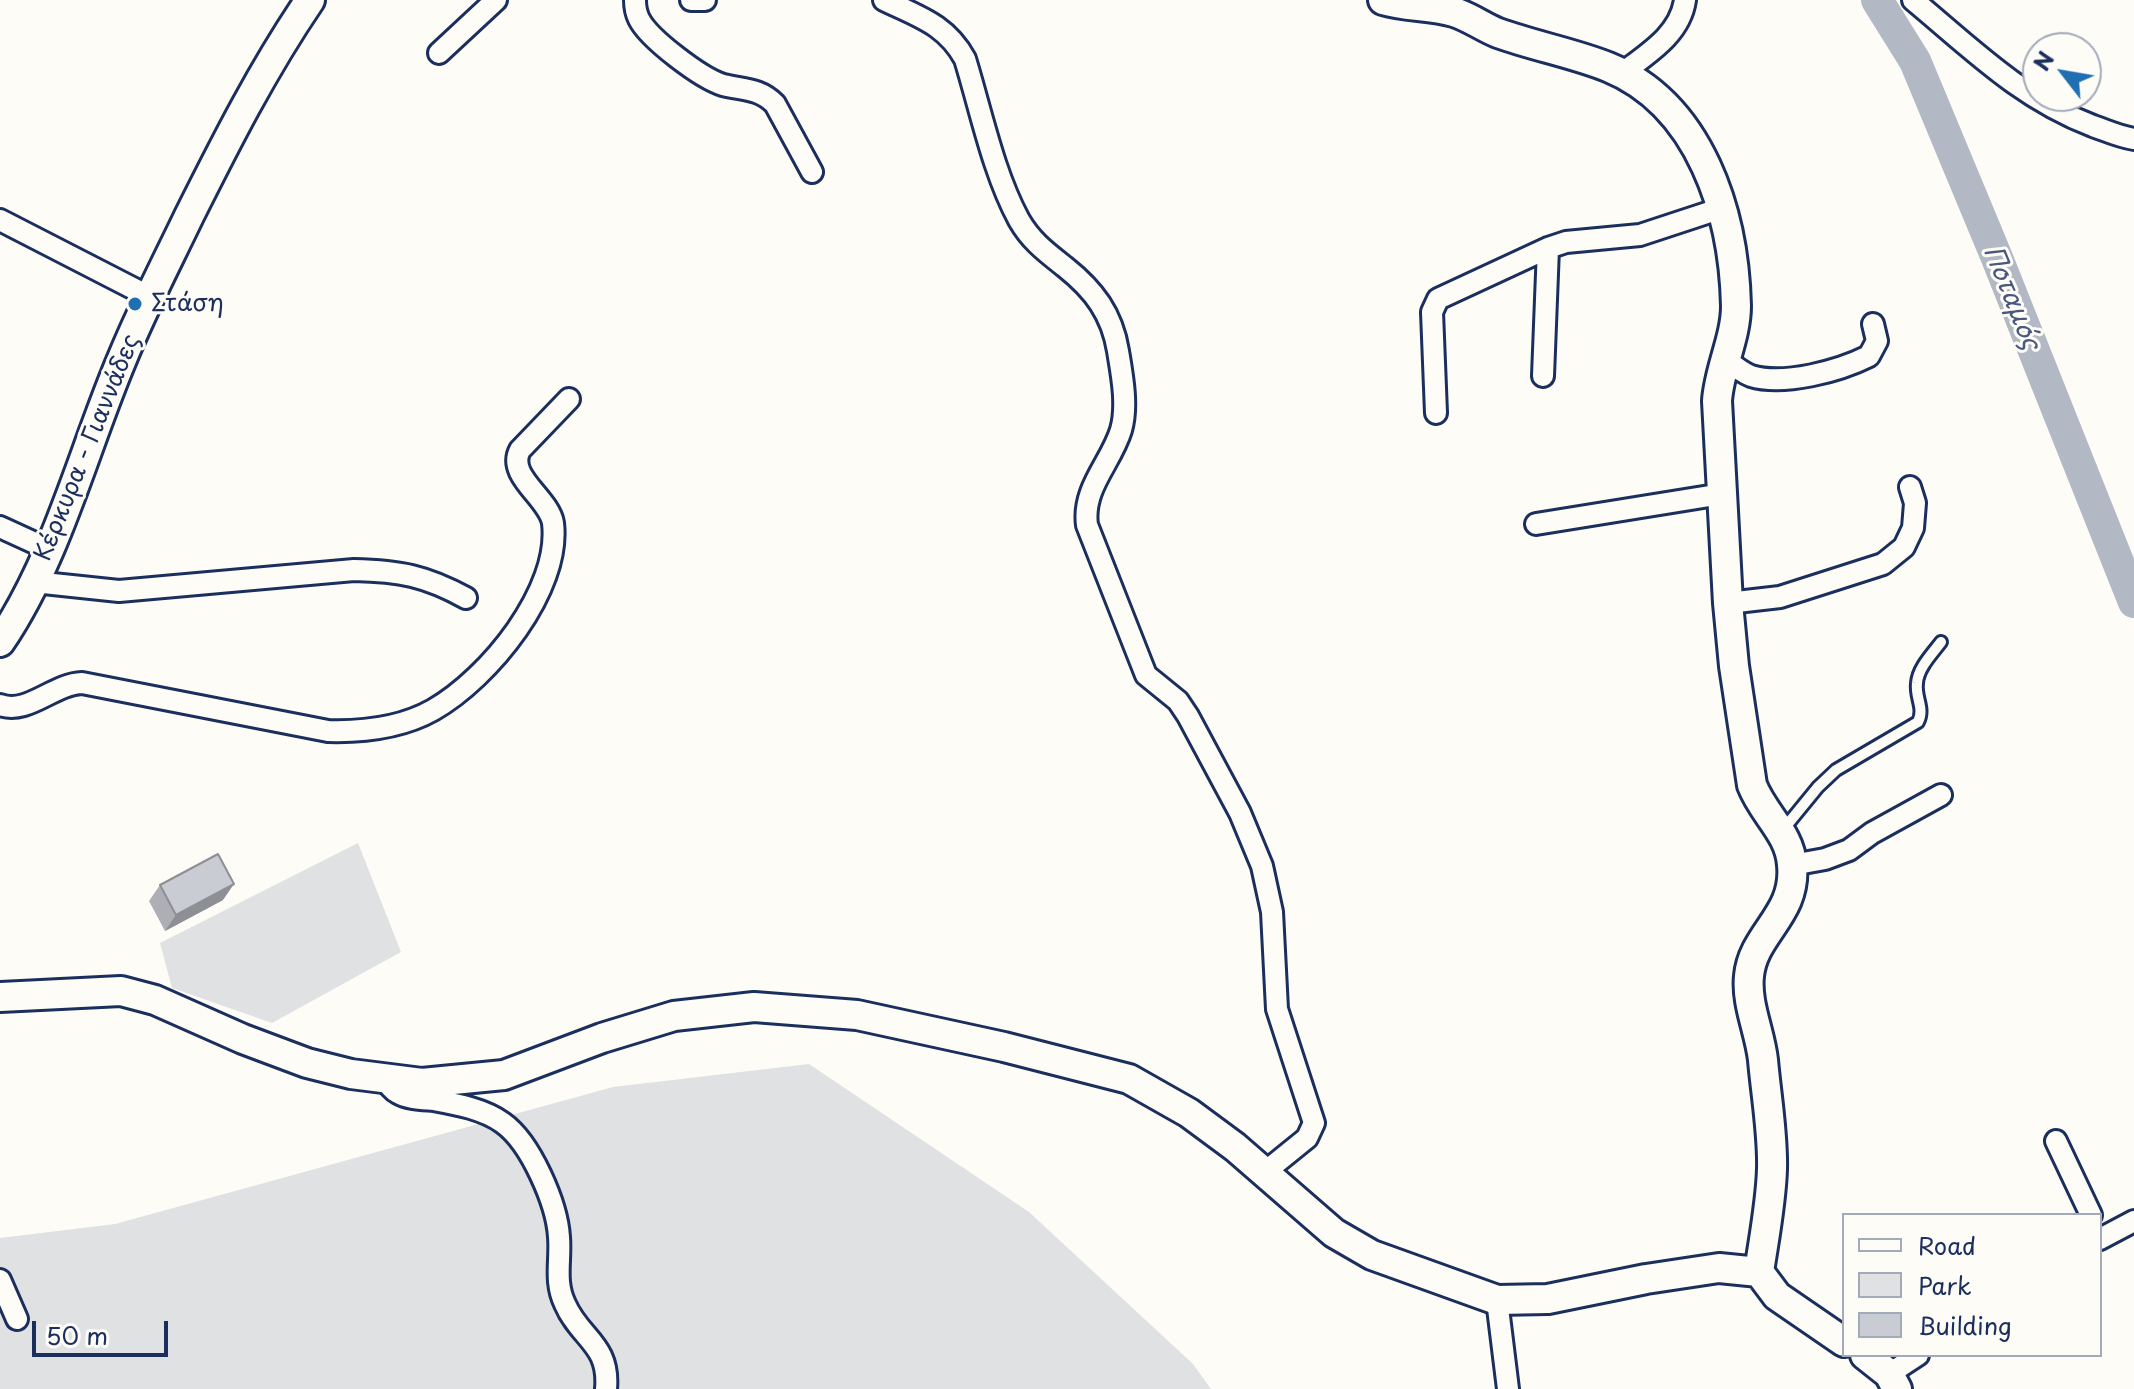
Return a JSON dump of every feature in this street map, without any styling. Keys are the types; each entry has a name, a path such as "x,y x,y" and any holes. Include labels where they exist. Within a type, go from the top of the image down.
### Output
{"street":[{"name":"Κέρκυρα - Γιαννάδες","path":"0,642 34,582 122,358 150,297 235,124 284,38 310,0"},
{"path":"439,53 496,0"},
{"path":"635,0 639,18 646,28 689,66 723,85 751,89 775,104 812,172"},
{"path":"691,0 705,0"},
{"path":"884,0 934,25 956,43 965,59 1003,185 1019,220 1038,247 1064,265 1091,290 1111,319 1124,404 1122,428 1090,493 1086,509 1087,525 1146,675 1171,694 1188,716 1240,813 1262,866 1272,912 1277,1009 1314,1123 1307,1138 1265,1172"},
{"path":"1621,74 1663,42 1679,19 1685,0"},
{"path":"1913,0 2037,101 2067,116 2134,139"},
{"path":"1396,2 1451,11 1500,33 1621,74 1651,93 1677,118 1702,155 1722,208 1731,253 1736,311 1718,382 1717,401 1734,666 1752,785 1759,803 1789,843 1792,865 1789,897 1783,912 1758,948 1749,973 1749,994 1762,1052 1772,1168 1759,1272 1777,1296 1842,1341"},
{"path":"1436,413 1432,312 1442,296 1566,242 1640,235 1722,208"},
{"path":"0,220 150,297"},
{"path":"1543,376 1548,248"},
{"path":"1724,358 1751,376 1807,377 1869,356 1877,341 1873,324"},
{"path":"0,705 20,707 57,688 82,683 328,731 356,732 391,727 433,710 463,688 509,641 545,582 553,546 552,517 519,472 516,461 520,450 569,399"},
{"path":"1728,603 1780,597 1883,564 1904,547 1913,528 1915,503 1910,487"},
{"path":"1536,524 1722,494"},
{"path":"0,527 48,549"},
{"path":"34,582 119,591 354,570 394,571 422,577 466,598"},
{"path":"1792,865 1825,859 1849,850 1872,833 1941,795"},
{"path":"0,997 101,991 136,995 307,1063 422,1083 504,1075 602,1038 674,1016 754,1007 857,1015 1004,1047 1129,1079 1189,1113 1265,1172 1334,1233 1372,1255 1497,1300 1548,1299 1719,1268 1759,1272"},
{"path":"385,1079 404,1096 449,1103 480,1112 503,1123 517,1137 544,1180 559,1236 557,1278 565,1305 598,1348 607,1367 606,1389"},
{"path":"2056,1141 2090,1213"},
{"path":"2102,1236 2134,1221"},
{"path":"0,1280 17,1319"},
{"path":"1497,1300 1508,1389"},
{"path":"1867,1357 1893,1381 1916,1357"}],"lane":[{"path":"1781,832 1836,770 1918,722 1922,712 1917,693 1919,673 1941,642"}],"green space":[{"path":"358,843 401,952 272,1023 172,988 160,943"},
{"path":"809,1064 1029,1212 1193,1364 1211,1389 0,1389 0,1238 115,1224 613,1087"}],"building":[{"path":"218,854 234,884 176,915 160,885"}],"waterway":[{"name":"Ποταμός","path":"1877,0 1915,61 2134,602"}],"place":[{"name":"Στάση","path":"135,304"}]}
